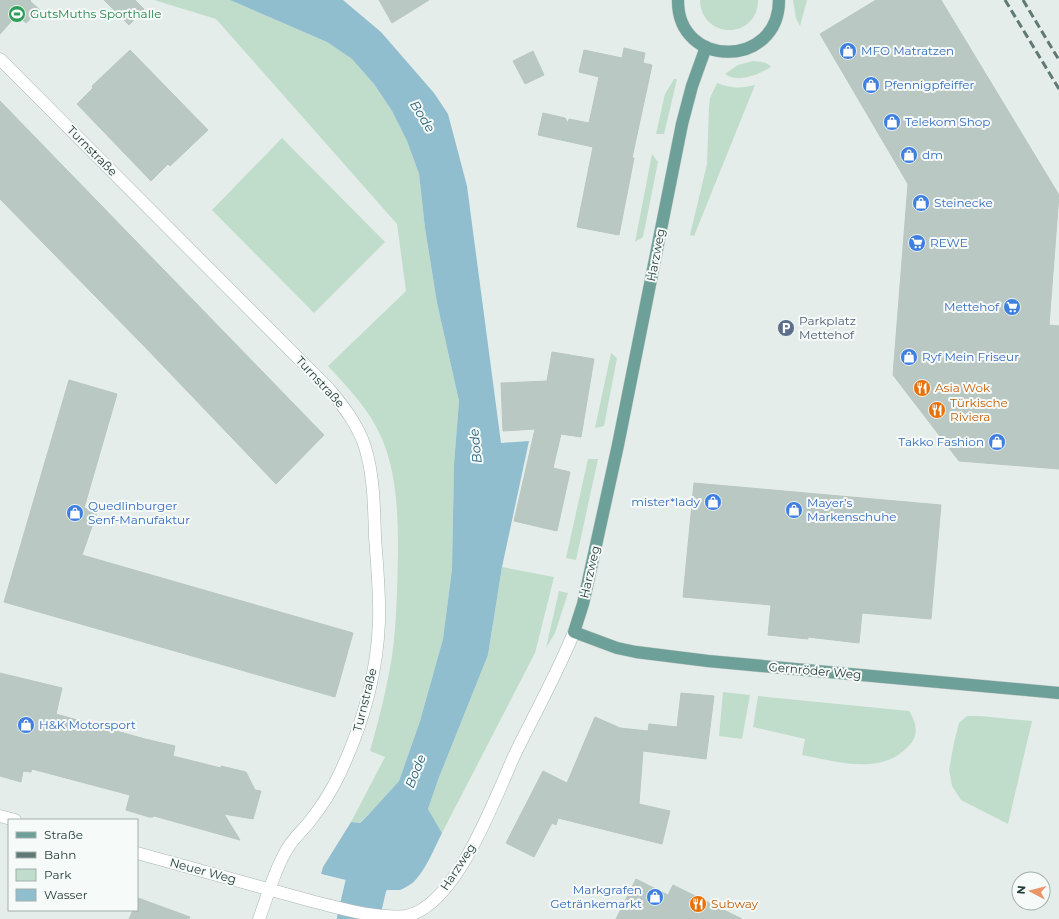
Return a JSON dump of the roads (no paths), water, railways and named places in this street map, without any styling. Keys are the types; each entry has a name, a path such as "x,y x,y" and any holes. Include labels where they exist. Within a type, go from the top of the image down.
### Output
{"main road":[{"path":"678,0 679,11 683,24 690,35 706,47 728,53 743,51 756,44 767,34 774,24 778,12 779,0"},
{"name":"Harzweg","path":"574,632 583,604 618,445 683,120 692,86 706,47"},
{"name":"Gernröder Weg","path":"574,632 617,648 636,652 708,661 1059,693"}],"street":[{"name":"Turnstraße","path":"0,59 329,389 350,415 365,446 371,470 373,491 379,621 372,680 358,730 340,774 328,796 310,821 288,847 269,890 259,919"},
{"name":"Harzweg","path":"269,890 366,914 381,916 407,916 424,909 432,903 444,890 455,874 481,830 515,755 563,659 574,632"},
{"path":"0,816 11,819"},
{"name":"Neuer Weg","path":"138,853 269,890"}],"water":[{"path":"230,0 343,0 381,32 434,93 448,114 467,186 501,443 529,441 502,567 488,655 438,780 428,809 442,833 426,866 414,881 407,887 400,890 378,889 321,874 323,867 351,822 360,823 399,781 420,721 443,639 452,569 454,464 459,401 437,303 425,228 419,174 407,141 392,111 374,84 352,59 327,42"}],"waterway":[{"name":"Bode","path":"358,919 366,885 390,832"}],"railway":[{"path":"1005,0 1059,89"},
{"path":"1023,0 1059,60"}],"place":[{"name":"GutsMuths Sporthalle","path":"17,14"},
{"name":"MFO Matratzen","path":"848,51"},
{"name":"Pfennigpfeiffer","path":"871,85"},
{"name":"Telekom Shop","path":"892,122"},
{"name":"dm","path":"909,155"},
{"name":"Steinecke","path":"921,203"},
{"name":"REWE","path":"917,243"},
{"name":"Mettehof","path":"1012,307"},
{"name":"Parkplatz Mettehof","path":"786,328"},
{"name":"Ryf Mein Friseur","path":"909,357"},
{"name":"Asia Wok","path":"922,388"},
{"name":"Türkische Riviera","path":"937,410"},
{"name":"Takko Fashion","path":"997,442"},
{"name":"mister*lady","path":"713,502"},
{"name":"Mayer’s Markenschuhe","path":"794,510"},
{"name":"Quedlinburger Senf-Manufaktur","path":"75,513"},
{"name":"H&K Motorsport","path":"26,725"},
{"name":"Markgrafen Getränkemarkt","path":"655,897"},
{"name":"Subway","path":"698,904"}]}
